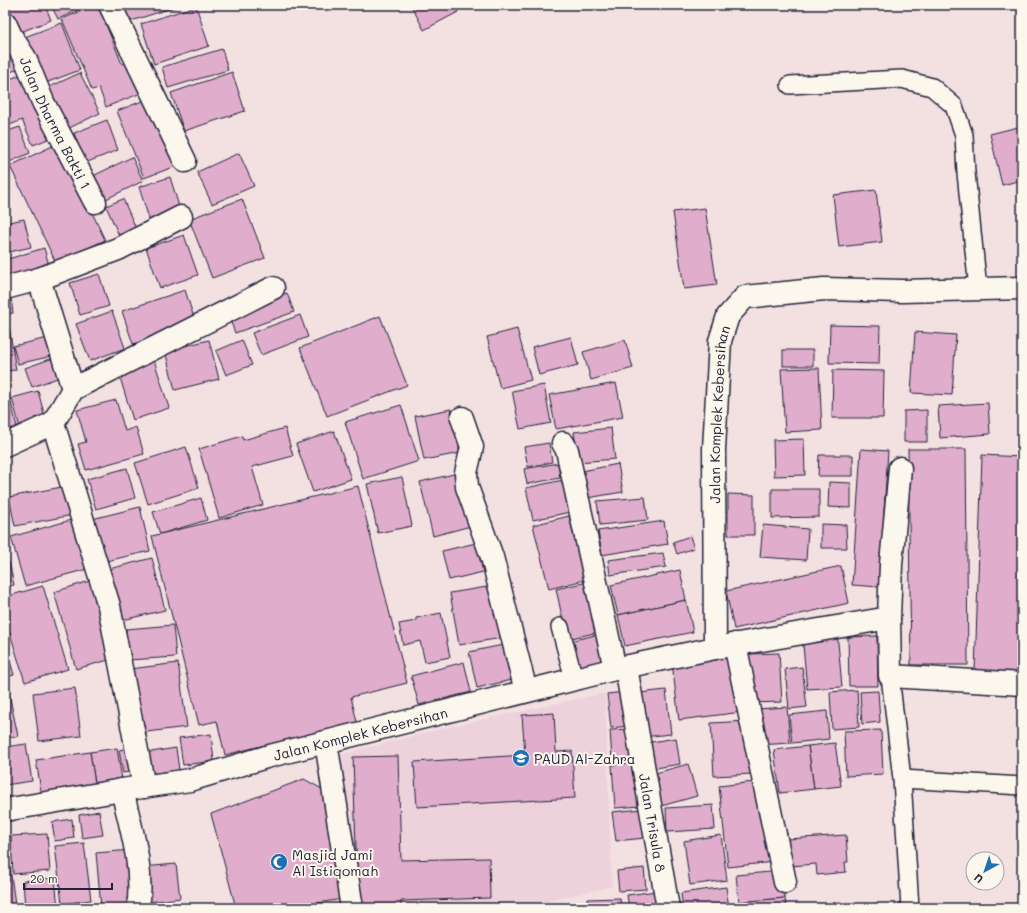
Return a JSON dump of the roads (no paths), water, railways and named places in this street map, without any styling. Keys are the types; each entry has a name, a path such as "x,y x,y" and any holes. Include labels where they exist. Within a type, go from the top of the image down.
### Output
{"street":[{"path":"110,5 185,161"},
{"name":"Jalan Dharma Bakti 1","path":"7,32 25,58 43,102 95,202"},
{"path":"5,288 39,279 118,249 181,217"},
{"path":"39,279 73,389"},
{"path":"5,445 53,423 73,389 273,288"},
{"name":"Jalan Komplek Kebersihan","path":"725,646 714,449 720,341 728,316 745,297 824,290 902,291 1022,288"},
{"path":"462,418 472,446 466,473 467,487 492,557 526,691"},
{"path":"53,423 109,606 144,787"},
{"name":"Jalan Trisula 8","path":"563,443 567,450 620,668 668,908"},
{"path":"900,468 891,564 889,618 890,676 1022,684"},
{"name":"Jalan Komplek Kebersihan","path":"5,810 190,780 266,757 620,668 725,646 889,618"},
{"path":"725,646 785,882"},
{"path":"326,742 352,908"},
{"path":"122,790 139,867 140,894 138,908"}],"lane":[{"path":"790,86 902,79 932,87 954,106 964,135 966,173 978,289"},
{"path":"560,627 574,679"},
{"path":"890,676 902,779 910,908"},
{"path":"902,779 1022,786"}],"place":[{"name":"PAUD Al-Zahra","path":"521,758"},
{"name":"Masjid Jami Al Istiqomah","path":"279,862"}]}
